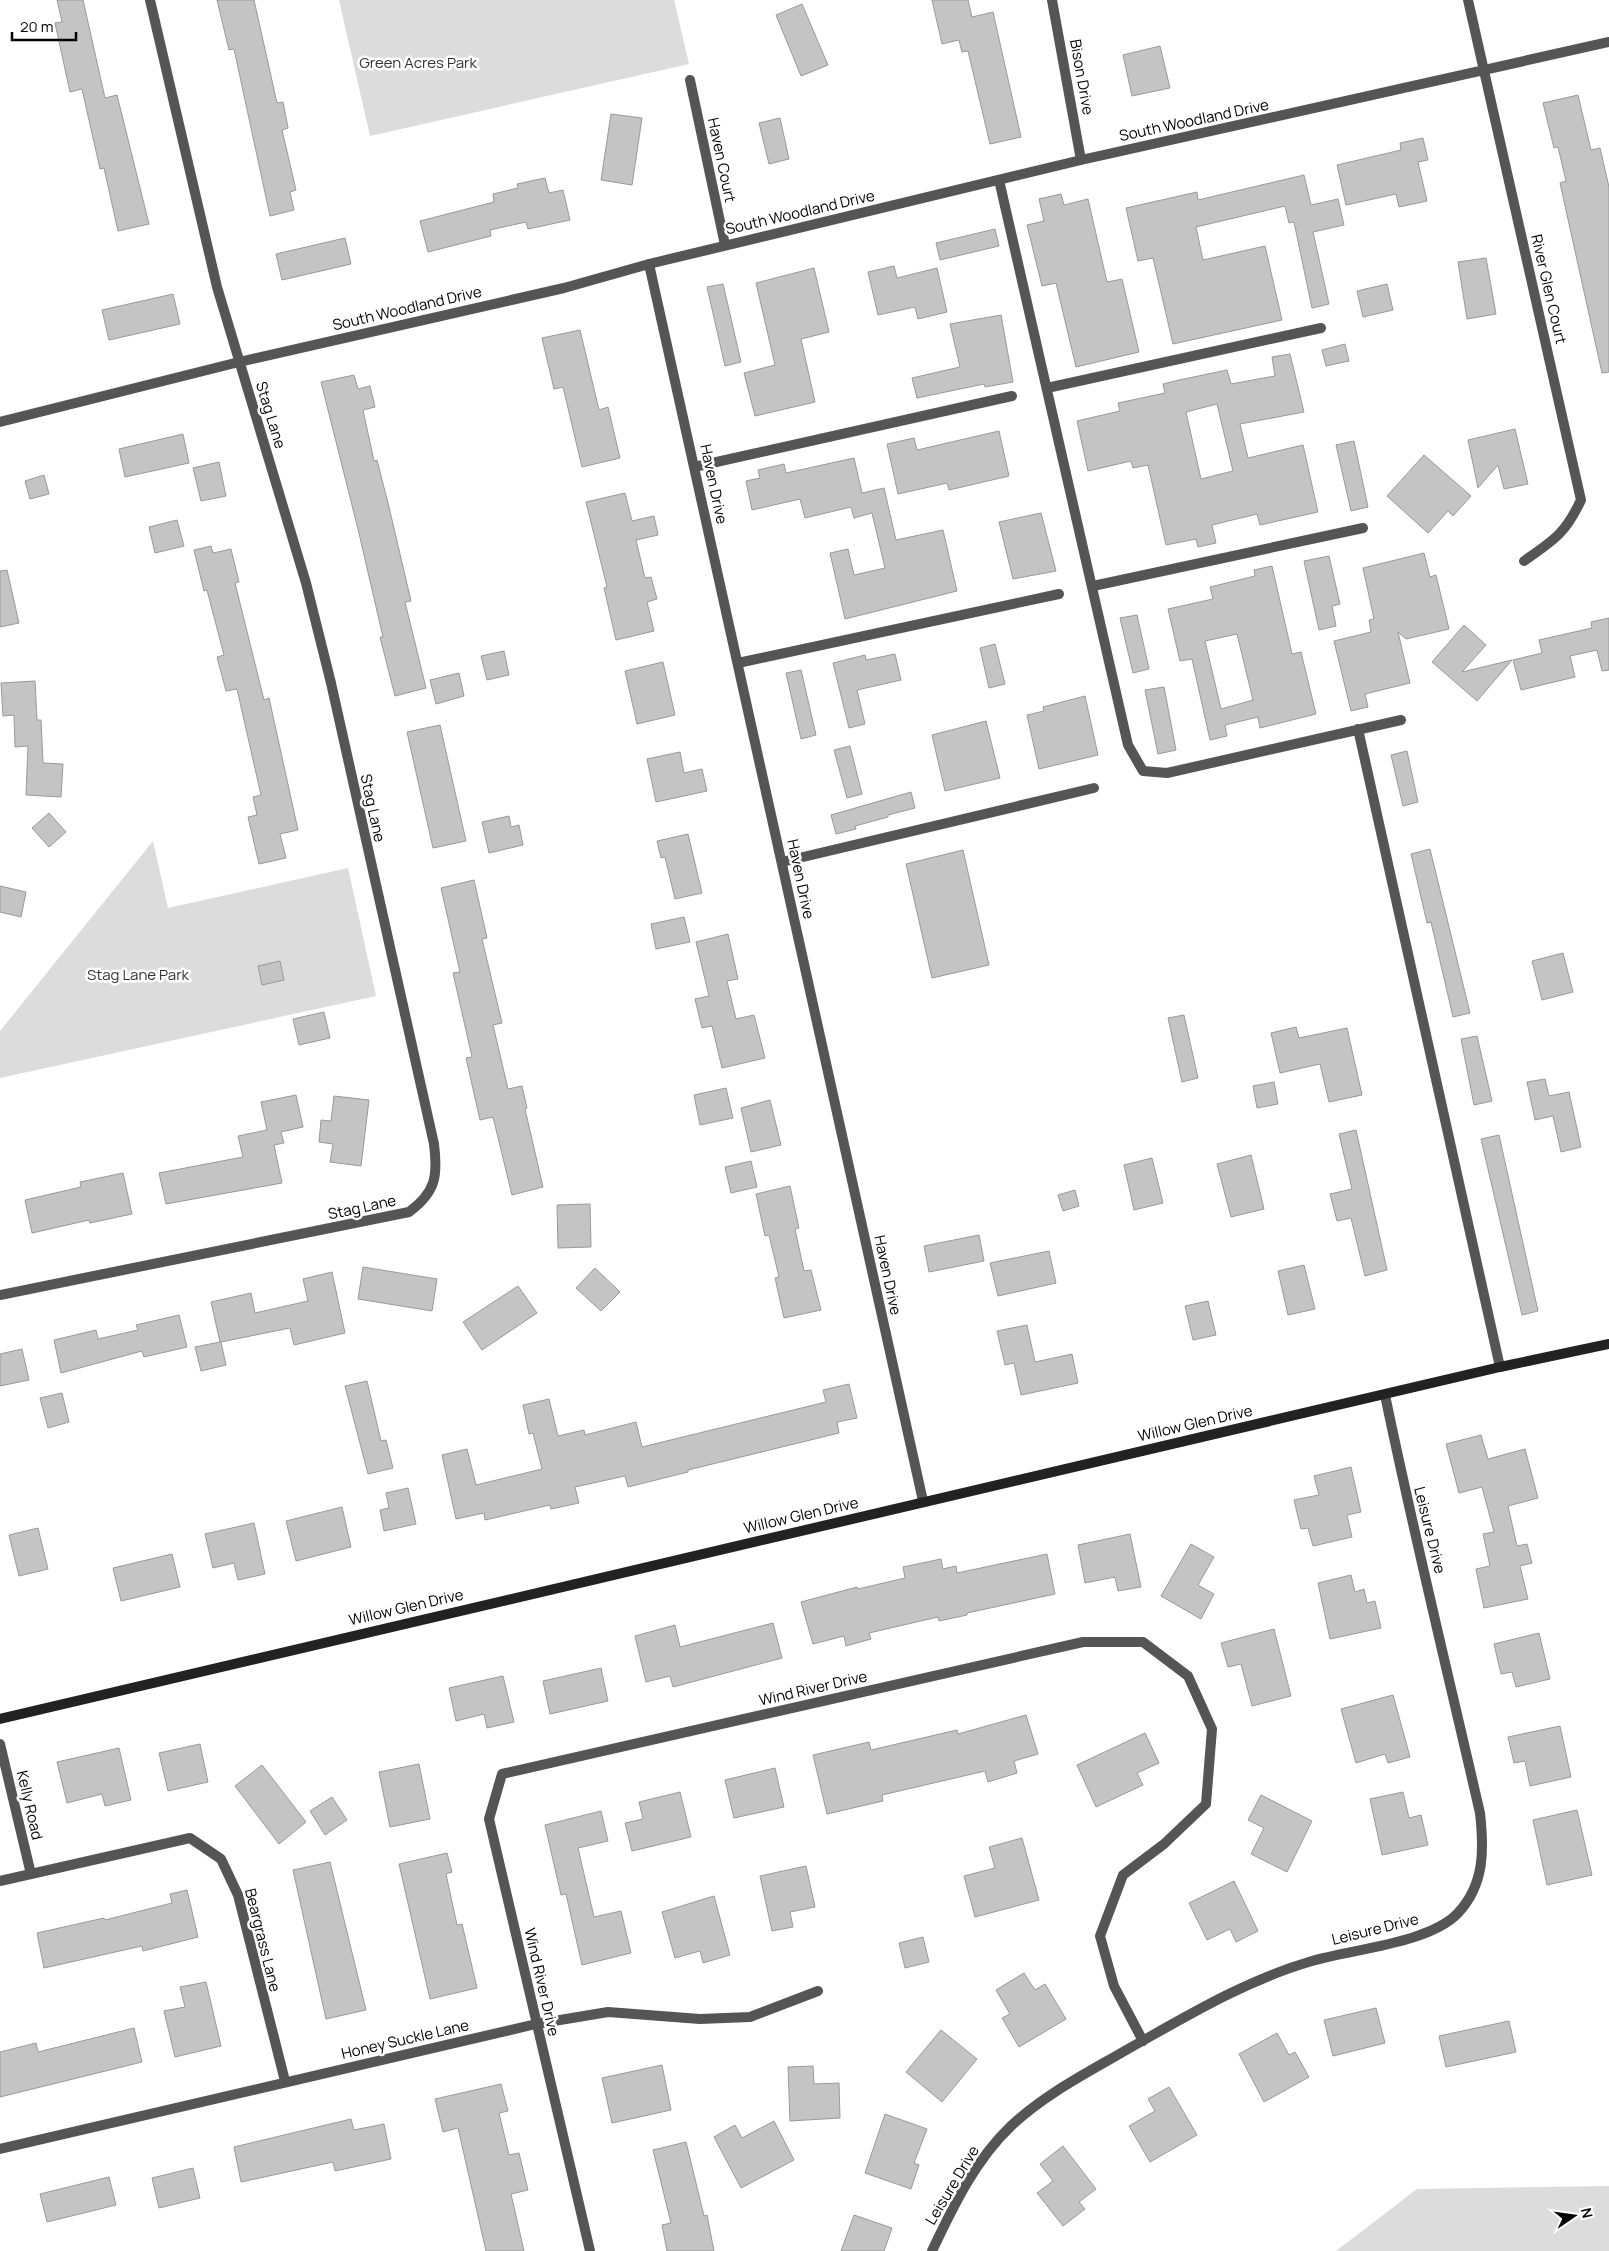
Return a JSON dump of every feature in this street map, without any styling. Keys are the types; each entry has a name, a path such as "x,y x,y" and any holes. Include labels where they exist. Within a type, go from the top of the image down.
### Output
{"main road":[{"name":"Willow Glen Drive","path":"0,1719 1500,1367 1609,1344"}],"street":[{"name":"Stag Lane","path":"0,1295 409,1212 424,1201 433,1186 437,1166 434,1144 331,683 306,583 217,287 150,0"},
{"name":"Bison Drive","path":"1052,0 1082,160"},
{"name":"River Glen Court","path":"1468,0 1581,500 1570,523 1558,537 1524,562"},
{"name":"South Woodland Drive","path":"0,422 239,362 564,288 725,245 1082,160 1609,42"},
{"name":"Haven Court","path":"690,80 725,245"},
{"path":"999,180 1128,745 1143,771 1168,774 1401,720"},
{"name":"Haven Drive","path":"649,264 923,1502"},
{"path":"1047,388 1321,328"},
{"path":"694,467 1012,396"},
{"path":"1093,586 1363,528"},
{"path":"738,663 1059,594"},
{"path":"1358,730 1500,1367"},
{"path":"782,862 1094,788"},
{"name":"Leisure Drive","path":"932,2251 966,2185 986,2154 1010,2127 1036,2105 1064,2086 1195,2011 1268,1977 1330,1956 1405,1939 1435,1930 1458,1913 1474,1892 1482,1867 1484,1841 1480,1813 1436,1619 1406,1498 1385,1395"},
{"name":"Wind River Drive","path":"590,2251 489,1819 502,1774 1083,1642 1143,1642 1188,1676 1212,1729 1206,1804 1164,1844 1122,1875 1100,1936 1114,1986 1143,2041"},
{"name":"Kelly Road","path":"0,1744 31,1874"},
{"name":"Beargrass Lane","path":"0,1881 190,1838 221,1860 238,1895 285,2081"},
{"name":"Honey Suckle Lane","path":"0,2149 536,2024 608,2012 700,2019 750,2016 818,1991"}],"green space":[{"name":"Green Acres Park","path":"339,0 674,0 689,64 370,136"},
{"name":"Stag Lane Park","path":"153,841 168,908 348,868 376,996 0,1078 0,1031"},
{"path":"1609,2186 1609,2251 1336,2251 1417,2189"}],"building":[{"path":"57,0 83,0 105,98 117,95 149,224 118,231 104,168 100,169 82,89 70,92 55,23 62,22"},
{"path":"217,0 254,0 277,103 283,102 288,128 282,130 296,190 290,192 294,210 270,216 234,49 229,50"},
{"path":"932,0 968,0 972,17 993,12 1021,137 990,144 968,51 962,52 959,40 942,44"},
{"path":"802,4 828,65 801,76 776,15"},
{"path":"1160,46 1170,88 1132,96 1123,55"},
{"path":"1578,95 1591,150 1600,148 1609,187 1609,372 1602,373 1560,183 1566,181 1558,147 1554,148 1543,103"},
{"path":"611,114 642,118 632,185 601,180"},
{"path":"780,118 789,159 769,164 759,123"},
{"path":"1423,138 1428,160 1418,162 1427,201 1399,207 1396,194 1346,205 1337,165 1401,150 1400,143"},
{"path":"1304,175 1311,205 1338,199 1344,225 1313,232 1329,304 1312,308 1294,222 1289,223 1285,206 1196,227 1203,260 1265,246 1282,320 1173,344 1153,258 1138,261 1126,208 1197,192 1198,200"},
{"path":"545,178 549,193 563,190 570,220 528,229 526,222 490,230 491,236 428,252 420,221 494,202 493,194 518,188 517,184"},
{"path":"1061,194 1064,205 1088,199 1107,282 1122,279 1139,352 1076,367 1056,283 1042,286 1027,225 1044,221 1039,199"},
{"path":"995,229 999,246 940,260 936,243"},
{"path":"345,238 351,264 282,280 276,254"},
{"path":"1486,258 1496,314 1467,319 1458,262"},
{"path":"894,266 897,278 937,268 947,312 918,319 915,307 878,315 868,272"},
{"path":"814,268 829,332 801,339 815,402 755,416 744,373 775,365 756,283"},
{"path":"723,284 741,362 725,366 707,287"},
{"path":"1387,284 1393,310 1363,317 1357,291"},
{"path":"173,294 180,324 109,340 102,310"},
{"path":"1001,315 1013,382 985,387 984,384 917,398 912,378 960,367 950,324"},
{"path":"580,330 599,410 608,407 620,458 582,467 563,387 554,389 542,338"},
{"path":"1345,344 1349,361 1326,366 1322,350"},
{"path":"1290,354 1304,412 1240,424 1248,458 1303,445 1318,512 1260,525 1257,514 1212,525 1216,543 1198,547 1196,539 1166,545 1148,465 1133,468 1131,461 1088,471 1077,421 1120,411 1118,403 1165,393 1163,384 1179,380 1227,370 1231,384 1275,376 1272,357","holes":["1217,404 1233,471 1201,479 1186,412"]},
{"path":"354,375 358,389 370,386 375,407 363,410 374,461 377,460 411,601 405,602 426,688 395,696 380,637 383,637 358,529 321,382"},
{"path":"1515,429 1528,484 1504,489 1498,465 1478,488 1468,440"},
{"path":"999,431 1009,476 949,490 947,483 898,494 887,444 914,438 917,450"},
{"path":"183,434 189,463 125,477 119,449"},
{"path":"1354,441 1368,507 1351,511 1336,445"},
{"path":"1424,455 1471,496 1453,516 1448,511 1428,533 1387,496"},
{"path":"854,458 862,493 884,488 896,540 943,530 957,591 845,619 830,553 848,549 854,575 885,568 872,513 854,518 851,507 805,518 800,499 752,510 746,481 760,478 758,470 784,464 786,473"},
{"path":"219,462 226,496 201,501 193,468"},
{"path":"44,475 49,494 30,499 25,481"},
{"path":"625,493 632,521 654,516 658,535 636,540 645,578 651,577 657,599 647,602 654,631 616,640 604,588 607,587 586,502"},
{"path":"1041,513 1056,571 1013,579 999,522"},
{"path":"177,520 184,546 155,553 149,527"},
{"path":"211,546 213,553 231,549 239,582 235,583 264,700 269,698 298,830 280,834 286,858 259,864 248,817 257,815 253,797 261,795 237,689 226,691 217,657 224,655 207,590 204,591 194,550"},
{"path":"1424,553 1430,577 1436,575 1449,629 1406,639 1398,632 1410,683 1365,694 1368,707 1351,711 1334,641 1371,632 1369,620 1374,619 1363,568"},
{"path":"1329,556 1340,604 1332,606 1336,626 1319,630 1304,561"},
{"path":"1272,566 1292,654 1301,652 1316,714 1260,728 1258,717 1225,725 1227,736 1210,740 1192,659 1180,661 1168,609 1213,599 1210,587 1255,576 1254,570","holes":["1237,634 1253,700 1221,709 1205,641"]},
{"path":"7,570 19,623 0,627 0,571"},
{"path":"1137,615 1149,669 1133,673 1120,618"},
{"path":"1609,618 1609,670 1602,671 1597,650 1570,656 1575,677 1521,690 1513,660 1542,653 1539,640 1592,628 1591,622"},
{"path":"1464,625 1486,645 1462,672 1512,660 1477,701 1432,662"},
{"path":"995,644 1005,684 989,688 980,648"},
{"path":"504,651 509,675 487,680 481,656"},
{"path":"895,654 901,680 857,690 865,724 849,728 833,663 865,655 866,660"},
{"path":"663,662 675,715 637,724 625,671"},
{"path":"801,670 816,735 801,739 786,673"},
{"path":"459,673 464,696 436,704 430,680"},
{"path":"35,681 37,720 41,720 43,763 63,764 61,797 26,795 28,746 15,747 14,715 3,716 1,683"},
{"path":"1164,687 1176,750 1158,754 1145,690"},
{"path":"1085,696 1098,755 1039,769 1027,715 1044,711 1043,707"},
{"path":"986,721 1000,778 945,791 932,735"},
{"path":"440,725 466,841 433,848 407,732"},
{"path":"850,746 862,794 847,798 834,750"},
{"path":"1407,751 1418,802 1403,806 1391,755"},
{"path":"680,752 684,773 702,769 707,791 656,802 647,759"},
{"path":"911,792 915,808 888,815 888,817 855,826 856,829 836,834 831,815"},
{"path":"49,813 66,832 49,847 32,828"},
{"path":"509,816 511,827 519,825 523,845 489,853 482,822"},
{"path":"688,834 702,893 675,899 665,857 661,858 657,841"},
{"path":"1430,849 1470,1013 1453,1017 1431,922 1427,923 1411,854"},
{"path":"963,850 989,965 932,978 906,864"},
{"path":"474,880 487,938 482,939 502,1023 493,1025 508,1089 522,1086 527,1108 525,1109 543,1187 512,1195 493,1117 480,1120 466,1058 472,1057 453,973 460,972 441,888"},
{"path":"0,886 26,892 21,917 0,912"},
{"path":"684,917 690,942 656,949 651,924"},
{"path":"728,934 738,979 727,981 736,1019 754,1015 765,1058 722,1068 712,1026 702,1028 695,999 709,996 696,942"},
{"path":"1563,953 1573,992 1542,1000 1532,961"},
{"path":"280,961 284,980 262,985 258,966"},
{"path":"324,1012 330,1038 299,1045 293,1019"},
{"path":"1184,1015 1198,1078 1182,1082 1168,1018"},
{"path":"1296,1027 1299,1038 1347,1028 1362,1095 1329,1102 1320,1064 1280,1073 1271,1033"},
{"path":"1477,1036 1492,1101 1474,1105 1461,1039"},
{"path":"1545,1079 1549,1096 1569,1092 1581,1147 1561,1152 1553,1116 1535,1120 1527,1082"},
{"path":"1274,1082 1278,1104 1257,1108 1253,1086"},
{"path":"726,1088 733,1118 700,1125 694,1095"},
{"path":"296,1095 303,1127 281,1132 284,1143 274,1145 282,1183 166,1204 159,1173 243,1157 238,1136 267,1130 261,1102"},
{"path":"334,1096 369,1100 361,1166 330,1162 333,1144 319,1142 321,1120 331,1121"},
{"path":"770,1100 781,1145 751,1152 741,1108"},
{"path":"1356,1130 1387,1270 1365,1276 1351,1218 1337,1221 1330,1194 1352,1189 1339,1134"},
{"path":"1499,1135 1538,1311 1522,1315 1481,1139"},
{"path":"1251,1155 1264,1209 1231,1217 1217,1164"},
{"path":"1152,1158 1163,1203 1134,1210 1124,1165"},
{"path":"751,1161 757,1187 731,1193 725,1167"},
{"path":"123,1173 132,1214 90,1223 89,1220 32,1233 25,1200 81,1187 80,1182"},
{"path":"790,1186 799,1228 795,1229 804,1271 811,1270 821,1310 784,1318 775,1278 779,1277 769,1235 765,1236 756,1194"},
{"path":"1075,1190 1079,1206 1063,1211 1058,1195"},
{"path":"590,1204 591,1247 558,1248 557,1205"},
{"path":"979,1235 984,1261 929,1272 924,1246"},
{"path":"1049,1251 1056,1283 998,1296 990,1263"},
{"path":"1304,1265 1315,1309 1288,1315 1278,1271"},
{"path":"363,1267 437,1279 432,1311 358,1299"},
{"path":"595,1268 620,1292 601,1311 576,1288"},
{"path":"332,1272 345,1333 294,1345 290,1328 221,1342 226,1365 201,1371 195,1347 220,1342 211,1302 251,1293 255,1313 308,1301 303,1279"},
{"path":"518,1286 537,1313 482,1350 463,1322"},
{"path":"1208,1301 1216,1335 1193,1340 1185,1306"},
{"path":"179,1315 187,1347 144,1357 142,1351 61,1373 54,1340 96,1330 98,1339 138,1330 136,1325"},
{"path":"1027,1325 1035,1362 1072,1354 1078,1383 1021,1395 1014,1363 1005,1365 997,1331"},
{"path":"22,1349 29,1380 0,1386 0,1354"},
{"path":"367,1381 381,1441 386,1440 393,1468 368,1474 345,1386"},
{"path":"849,1384 857,1418 837,1422 839,1433 688,1470 688,1472 628,1487 625,1476 575,1487 579,1503 551,1509 550,1505 485,1520 484,1513 456,1519 442,1455 467,1449 476,1485 542,1469 533,1433 529,1434 523,1405 549,1399 558,1436 584,1430 585,1435 636,1422 642,1447 826,1402 823,1390"},
{"path":"62,1393 69,1422 48,1428 40,1398"},
{"path":"1481,1435 1488,1459 1525,1449 1538,1498 1508,1506 1517,1546 1527,1544 1532,1563 1520,1566 1528,1599 1484,1608 1476,1569 1490,1566 1483,1534 1494,1532 1482,1487 1459,1493 1446,1444"},
{"path":"1351,1467 1361,1512 1347,1515 1352,1537 1313,1546 1308,1528 1301,1529 1294,1500 1319,1495 1314,1476"},
{"path":"408,1488 416,1524 384,1531 380,1510 389,1508 386,1493"},
{"path":"342,1507 351,1547 296,1561 286,1521"},
{"path":"254,1523 265,1574 238,1580 234,1563 213,1568 205,1534"},
{"path":"38,1528 48,1569 19,1576 9,1535"},
{"path":"1130,1534 1141,1587 1118,1591 1115,1577 1085,1583 1078,1545"},
{"path":"1191,1544 1214,1557 1198,1585 1214,1594 1201,1619 1161,1596"},
{"path":"172,1554 180,1587 121,1601 113,1568"},
{"path":"1047,1554 1055,1594 939,1621 938,1617 869,1633 871,1639 846,1646 844,1636 813,1644 801,1602 857,1587 858,1589 905,1578 903,1567 941,1559 943,1569 956,1566 957,1573"},
{"path":"1351,1575 1355,1592 1364,1589 1367,1603 1375,1601 1381,1628 1330,1639 1318,1583"},
{"path":"773,1623 782,1658 673,1687 670,1676 646,1682 635,1636 675,1625 680,1647"},
{"path":"1274,1629 1291,1696 1252,1706 1241,1664 1228,1667 1221,1643"},
{"path":"1539,1633 1550,1679 1516,1687 1512,1672 1501,1674 1494,1644"},
{"path":"601,1668 608,1701 550,1714 543,1681"},
{"path":"503,1676 514,1722 487,1728 484,1714 456,1721 449,1688"},
{"path":"1393,1695 1410,1757 1388,1763 1385,1754 1356,1763 1341,1709"},
{"path":"1026,1715 1038,1754 1014,1761 1017,1773 988,1782 985,1771 882,1795 883,1801 827,1814 813,1755 869,1742 871,1750 957,1730 958,1734"},
{"path":"1560,1726 1571,1777 1530,1786 1525,1761 1514,1763 1508,1737"},
{"path":"1145,1733 1159,1763 1137,1773 1143,1785 1096,1807 1077,1765"},
{"path":"200,1744 208,1782 168,1791 159,1753"},
{"path":"119,1748 131,1800 105,1806 102,1794 67,1803 57,1762"},
{"path":"419,1764 430,1819 390,1827 379,1772"},
{"path":"262,1765 306,1822 279,1844 235,1786"},
{"path":"775,1768 784,1807 734,1818 725,1780"},
{"path":"680,1792 691,1837 632,1851 625,1823 643,1819 639,1802"},
{"path":"1403,1792 1409,1818 1421,1815 1428,1845 1382,1855 1370,1799"},
{"path":"1261,1795 1312,1821 1287,1872 1251,1854 1264,1828 1248,1820"},
{"path":"332,1797 347,1820 325,1835 310,1811"},
{"path":"1577,1810 1592,1875 1547,1885 1533,1820"},
{"path":"601,1811 608,1841 578,1848 594,1917 621,1911 631,1953 582,1965 566,1894 561,1895 545,1825"},
{"path":"1022,1838 1039,1900 975,1917 964,1876 995,1868 989,1847"},
{"path":"447,1853 452,1872 446,1874 457,1925 462,1924 477,1988 430,1999 399,1864"},
{"path":"330,1862 366,2010 326,2019 293,1870"},
{"path":"806,1866 815,1907 790,1912 793,1927 772,1931 760,1876"},
{"path":"1234,1881 1258,1931 1236,1942 1230,1929 1207,1940 1189,1903"},
{"path":"187,1890 198,1937 143,1951 142,1946 44,1968 37,1933 104,1918 105,1920 172,1903 170,1894"},
{"path":"714,1896 730,1955 703,1963 700,1951 675,1958 662,1912"},
{"path":"923,1937 929,1962 905,1968 899,1943"},
{"path":"1024,1973 1035,1990 1045,1984 1066,2019 1019,2047 1002,2018 1010,2014 996,1990"},
{"path":"206,1982 221,2046 175,2057 164,2011 185,2007 180,1987"},
{"path":"1376,2008 1385,2043 1333,2056 1324,2020"},
{"path":"1509,2021 1516,2052 1446,2067 1439,2036"},
{"path":"134,2028 142,2062 0,2097 0,2052 36,2043 38,2052"},
{"path":"941,2030 977,2059 942,2102 906,2072"},
{"path":"1277,2033 1289,2055 1295,2052 1309,2077 1264,2102 1239,2054"},
{"path":"662,2065 671,2110 612,2123 602,2078"},
{"path":"813,2066 814,2084 839,2083 840,2118 790,2121 788,2067"},
{"path":"501,2084 508,2111 499,2113 509,2155 519,2153 528,2190 511,2194 524,2251 486,2251 458,2128 443,2132 435,2099"},
{"path":"1169,2087 1197,2135 1150,2162 1129,2126 1155,2111 1148,2099"},
{"path":"885,2114 927,2129 914,2163 919,2165 911,2189 865,2173"},
{"path":"351,2119 354,2130 384,2124 391,2159 335,2171 333,2162 241,2182 234,2147"},
{"path":"774,2121 794,2160 741,2188 714,2137 735,2125 742,2138"},
{"path":"686,2142 704,2216 707,2215 714,2251 667,2251 662,2225 671,2223 653,2150"},
{"path":"1063,2146 1096,2189 1079,2202 1085,2209 1063,2226 1037,2193 1053,2181 1040,2164"},
{"path":"193,2168 200,2198 159,2208 152,2178"},
{"path":"109,2177 116,2205 47,2222 40,2194"},
{"path":"854,2215 892,2228 884,2251 841,2251"}]}
